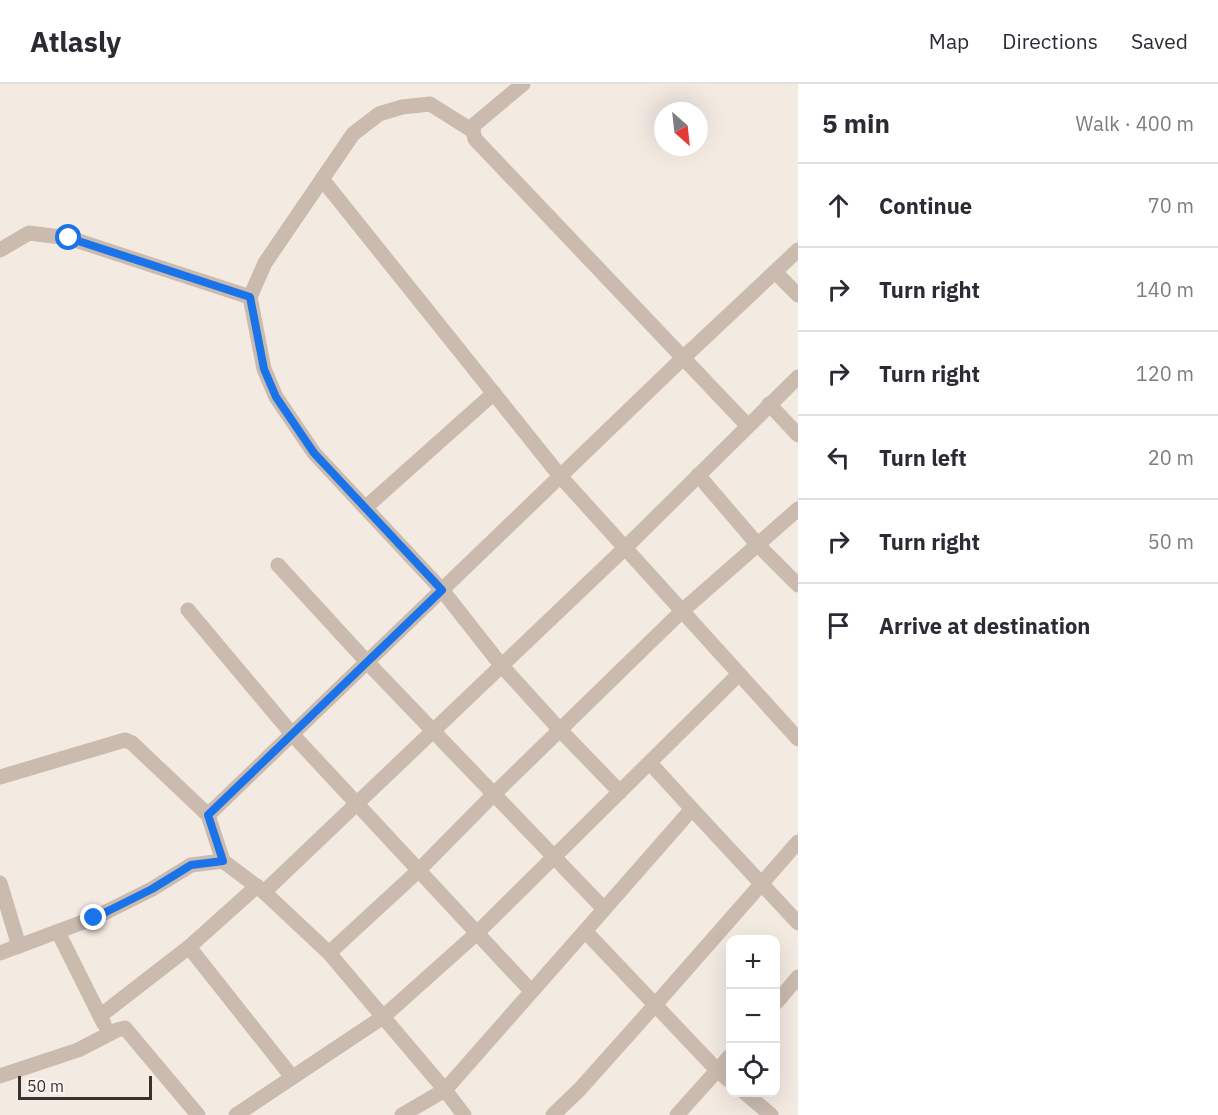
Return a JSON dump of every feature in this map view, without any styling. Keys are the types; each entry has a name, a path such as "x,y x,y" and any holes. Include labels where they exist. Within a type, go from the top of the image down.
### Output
{"street":[{"path":"523,84 474,125 475,139 747,425"},
{"path":"473,131 430,104 402,107 379,114 353,134 265,263 250,297 264,369 276,397 314,453 442,590 501,665 620,792"},
{"path":"322,179 560,476 798,739"},
{"path":"0,250 29,233 69,238 250,297"},
{"path":"208,815 798,250"},
{"path":"775,272 798,296"},
{"path":"100,1016 260,889 356,804 625,548 798,376"},
{"path":"366,507 494,393"},
{"path":"769,404 798,435"},
{"path":"698,475 758,545 798,585"},
{"path":"329,953 418,871 682,611 798,509"},
{"path":"279,565 367,662 604,909"},
{"path":"188,610 292,734 531,991"},
{"path":"244,1113 292,1077 383,1017 477,933 739,674"},
{"path":"0,777 125,740 200,805 208,815 223,861 260,889 329,953 464,1115"},
{"path":"650,763 798,923"},
{"path":"402,1115 445,1090 692,809"},
{"path":"553,1115 580,1089 798,842"},
{"path":"0,953 94,918 152,889 191,865 223,861"},
{"path":"0,882 19,946"},
{"path":"585,931 726,1078"},
{"path":"58,932 109,1035"},
{"path":"189,946 292,1077"},
{"path":"780,998 798,977"},
{"path":"0,1076 78,1050 125,1028 198,1115"},
{"path":"676,1115 726,1060"},
{"path":"750,1097 771,1115"}],"route":[{"path":"69,238 250,297 264,369 276,397 294,426 314,453 442,590 208,815 223,861 191,865 152,889 94,918"}]}
